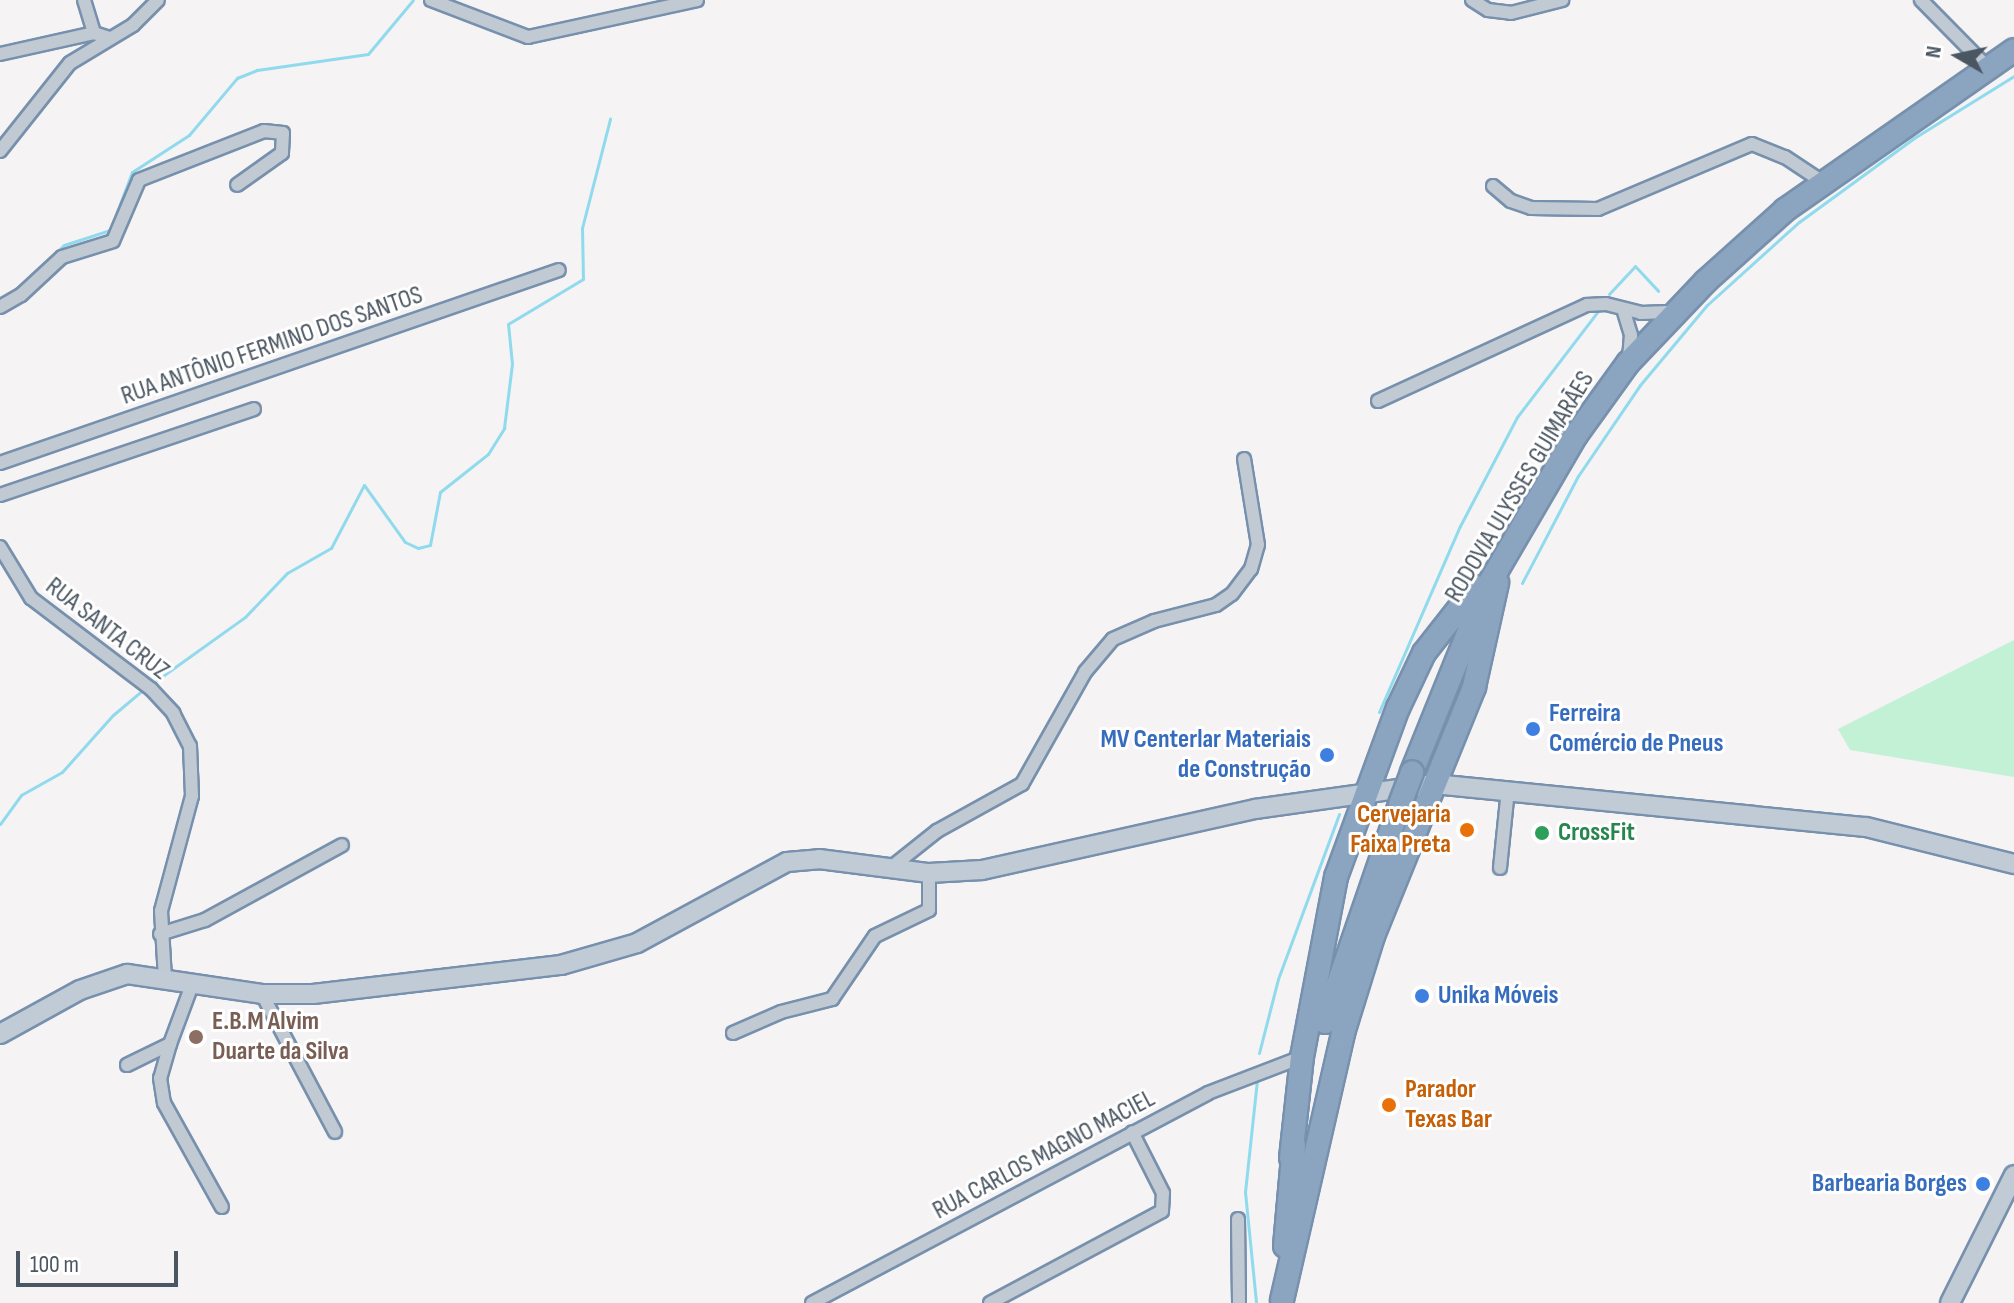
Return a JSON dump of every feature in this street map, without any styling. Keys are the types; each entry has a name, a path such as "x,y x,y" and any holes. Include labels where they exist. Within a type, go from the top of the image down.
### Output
{"highway":[{"name":"RODOVIA ULYSSES GUIMARÃES","path":"1282,1301 1291,1158 1339,972 1460,645 1500,562 1628,363 1675,312 1742,247 1821,181 2014,50"},
{"path":"1291,1158 1302,1057 1322,970 1329,902 1369,790 1424,653 1473,591 1502,539 1539,498"},
{"path":"1282,1301 1343,1033 1373,936 1479,671 1500,562"}],"street":[{"path":"84,0 94,33"},
{"path":"0,151 66,67 133,25 158,0"},
{"path":"431,0 528,37 697,0"},
{"path":"1472,0 1488,10 1511,13 1562,0"},
{"path":"1921,0 1988,68"},
{"path":"0,54 94,33 109,38"},
{"path":"0,307 62,257 113,241 139,180 264,131 283,133 286,144 280,156 237,185"},
{"path":"1493,186 1511,201 1531,208 1598,209 1752,144 1778,153 1821,181"},
{"name":"RUA ANTÔNIO FERMINO DOS SANTOS","path":"0,463 559,270"},
{"path":"1378,401 1587,305 1606,304 1624,312 1675,312"},
{"path":"1624,312 1631,335 1628,363"},
{"path":"0,495 254,409"},
{"path":"888,870 937,831 1022,784 1085,672 1113,639 1154,621 1216,605 1232,594 1251,569 1258,545 1244,459"},
{"name":"RUA SANTA CRUZ","path":"0,547 31,598 151,689 173,713 190,746 192,796 164,893 160,934 165,978"},
{"path":"0,1034 103,980 132,974 262,994 313,994 561,965 637,943 787,862 819,859 929,873 982,870 1222,815 1369,790 1434,784 1866,827 2014,864"},
{"path":"1500,868 1508,789"},
{"path":"160,934 205,920 342,845"},
{"path":"733,1033 781,1012 832,999 875,936 929,910 929,873"},
{"path":"193,982 160,1078 164,1103 222,1207"},
{"path":"262,994 335,1132"},
{"path":"127,1065 170,1044"},
{"name":"RUA CARLOS MAGNO MACIEL","path":"812,1303 1245,1075 1302,1057"},
{"path":"990,1303 1162,1211 1163,1193 1132,1132"},
{"path":"1950,1303 2014,1175"},
{"path":"1238,1219 1239,1303"}],"green space":[{"path":"2014,640 2014,777 1850,750 1838,729"}],"waterway":[{"path":"23,285 64,245 110,230 132,172 189,135 237,78 257,70 368,54 413,0"},
{"path":"1522,583 1578,476 1640,385 1707,305 1799,222 1914,138 2014,76"},
{"path":"157,680 245,617 287,573 331,548 364,485 405,542 418,548 430,545 440,492 488,454 504,428 512,364 508,324 583,279 582,228 610,119"},
{"path":"1609,294 1635,266 1658,291"},
{"path":"1379,712 1460,526 1517,417 1598,311"},
{"path":"0,824 21,795 62,772 113,715 143,690"},
{"path":"1259,1053 1278,979 1339,814"},
{"path":"1256,1302 1245,1192 1257,1080"}],"place":[{"name":"Ferreira Comércio de Pneus","path":"1533,729"},
{"name":"MV Centerlar Materiais de Construção","path":"1327,755"},
{"name":"Cervejaria Faixa Preta","path":"1467,830"},
{"name":"CrossFit","path":"1542,833"},
{"name":"Unika Móveis","path":"1422,996"},
{"name":"E.B.M Alvim Duarte da Silva","path":"196,1037"},
{"name":"Parador Texas Bar","path":"1389,1105"},
{"name":"Barbearia Borges","path":"1983,1184"}]}
